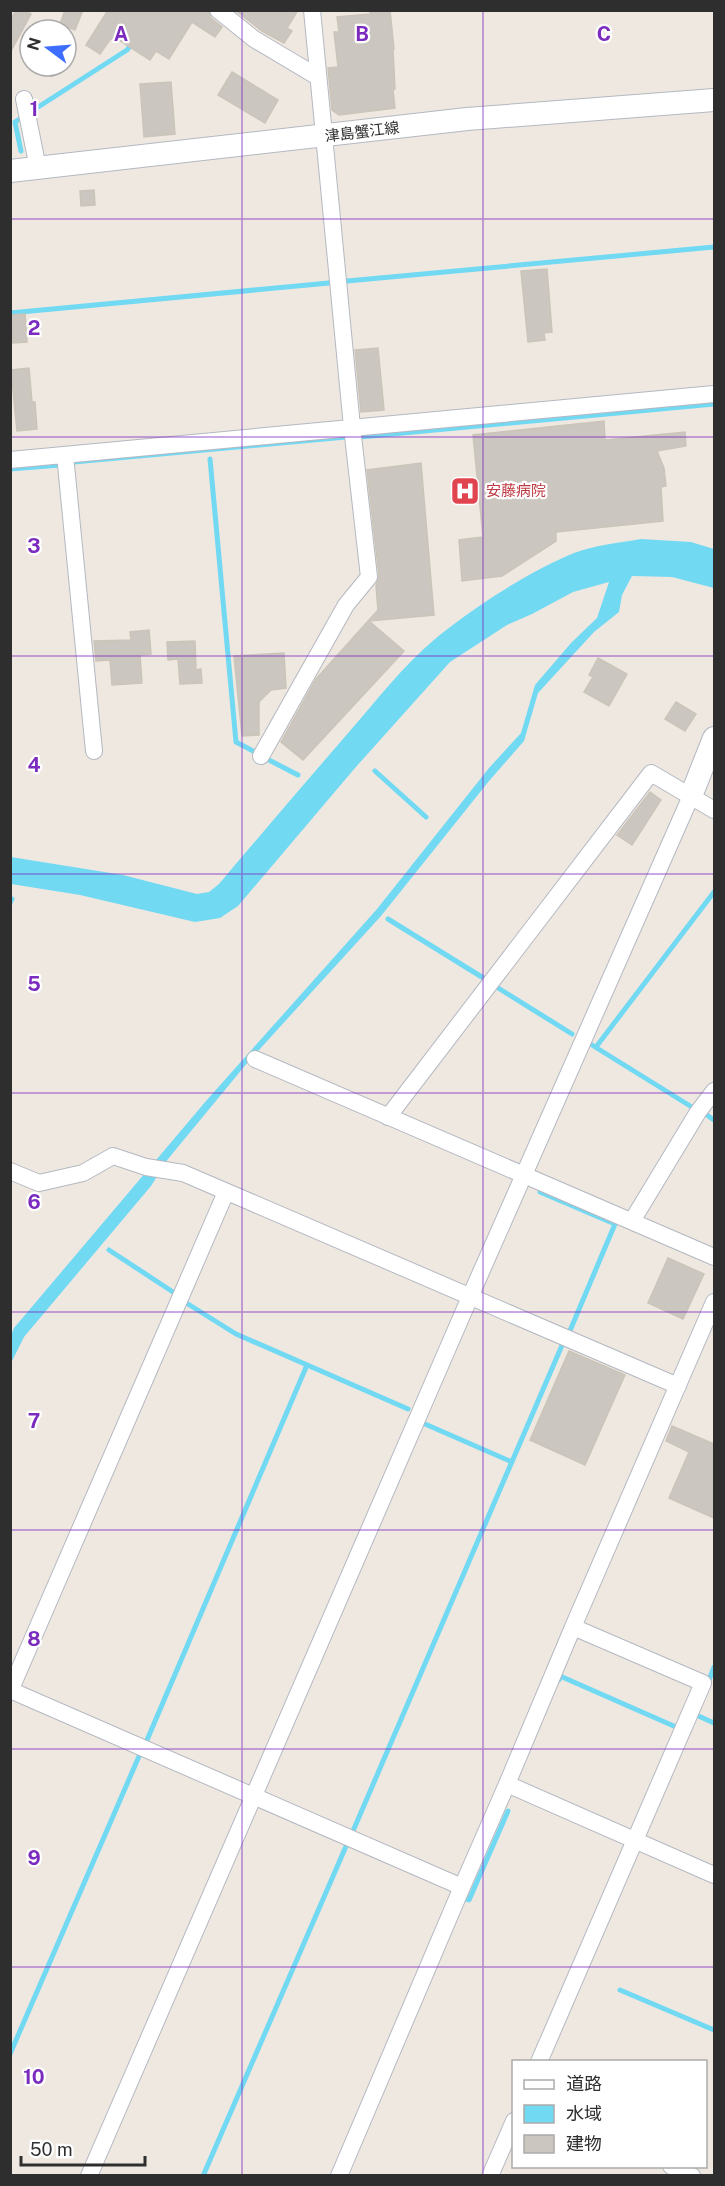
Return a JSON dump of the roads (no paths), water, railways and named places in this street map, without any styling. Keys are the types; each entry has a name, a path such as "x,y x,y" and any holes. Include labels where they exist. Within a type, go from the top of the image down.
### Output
{"main road":[{"name":"津島蟹江線","path":"10,171 467,119 714,100"},
{"path":"691,796 714,738"}],"street":[{"path":"218,10 254,39 318,76"},
{"path":"261,756 346,605 369,577 352,428 312,10"},
{"path":"24,99 38,168"},
{"path":"10,460 714,394"},
{"path":"65,455 94,751"},
{"path":"388,1117 651,773 714,810"},
{"path":"89,2175 470,1297 691,796"},
{"path":"255,1059 714,1257"},
{"path":"632,1221 698,1112 714,1091"},
{"path":"10,1172 39,1183 83,1173 113,1156 166,1172 183,1173 678,1386"},
{"path":"226,1192 11,1690 462,1887"},
{"path":"339,2175 714,1302"},
{"path":"539,2060 634,1840 709,1684 573,1627"},
{"path":"507,1785 714,1875"},
{"path":"490,2175 512,2123"},
{"path":"676,2168 692,2175"}],"water":[{"path":"641,539 691,542 714,549 714,588 672,577 632,576 622,595 619,612 594,632 538,693 524,741 381,916 248,1062 168,1159 151,1186 24,1337 11,1363 11,1335 14,1328 206,1101 377,909 489,768 521,733 535,685 571,643 597,618 609,582 573,592 507,625 450,662 355,768 238,906 220,918 195,922 80,895 11,884 11,857 123,875 197,894 209,892 219,884 390,684 435,639 502,591 557,561 591,548"}],"waterway":[{"path":"32,111 127,50 132,43"},
{"path":"21,118 15,122 21,151"},
{"path":"347,281 714,247"},
{"path":"10,313 329,283"},
{"path":"360,437 714,404"},
{"path":"74,462 346,437"},
{"path":"210,459 236,742 257,753"},
{"path":"10,469 60,465"},
{"path":"265,758 298,775"},
{"path":"375,771 426,817"},
{"path":"596,1047 714,892"},
{"path":"10,903 12,899"},
{"path":"388,919 485,979"},
{"path":"495,986 572,1034"},
{"path":"592,1045 695,1109"},
{"path":"704,1113 714,1120"},
{"path":"540,1192 615,1224 569,1333"},
{"path":"109,1250 173,1292"},
{"path":"188,1304 236,1334 408,1409"},
{"path":"353,1831 563,1343"},
{"path":"147,1740 307,1365"},
{"path":"425,1424 512,1462"},
{"path":"709,1680 714,1667"},
{"path":"559,1680 560,1676 676,1727"},
{"path":"694,1714 714,1723"},
{"path":"10,2054 140,1754"},
{"path":"463,1901 465,1898 469,1900 508,1811"},
{"path":"203,2176 347,1844"},
{"path":"620,1990 714,2030"}],"place":[{"name":"安藤病院","path":"465,491"}]}
